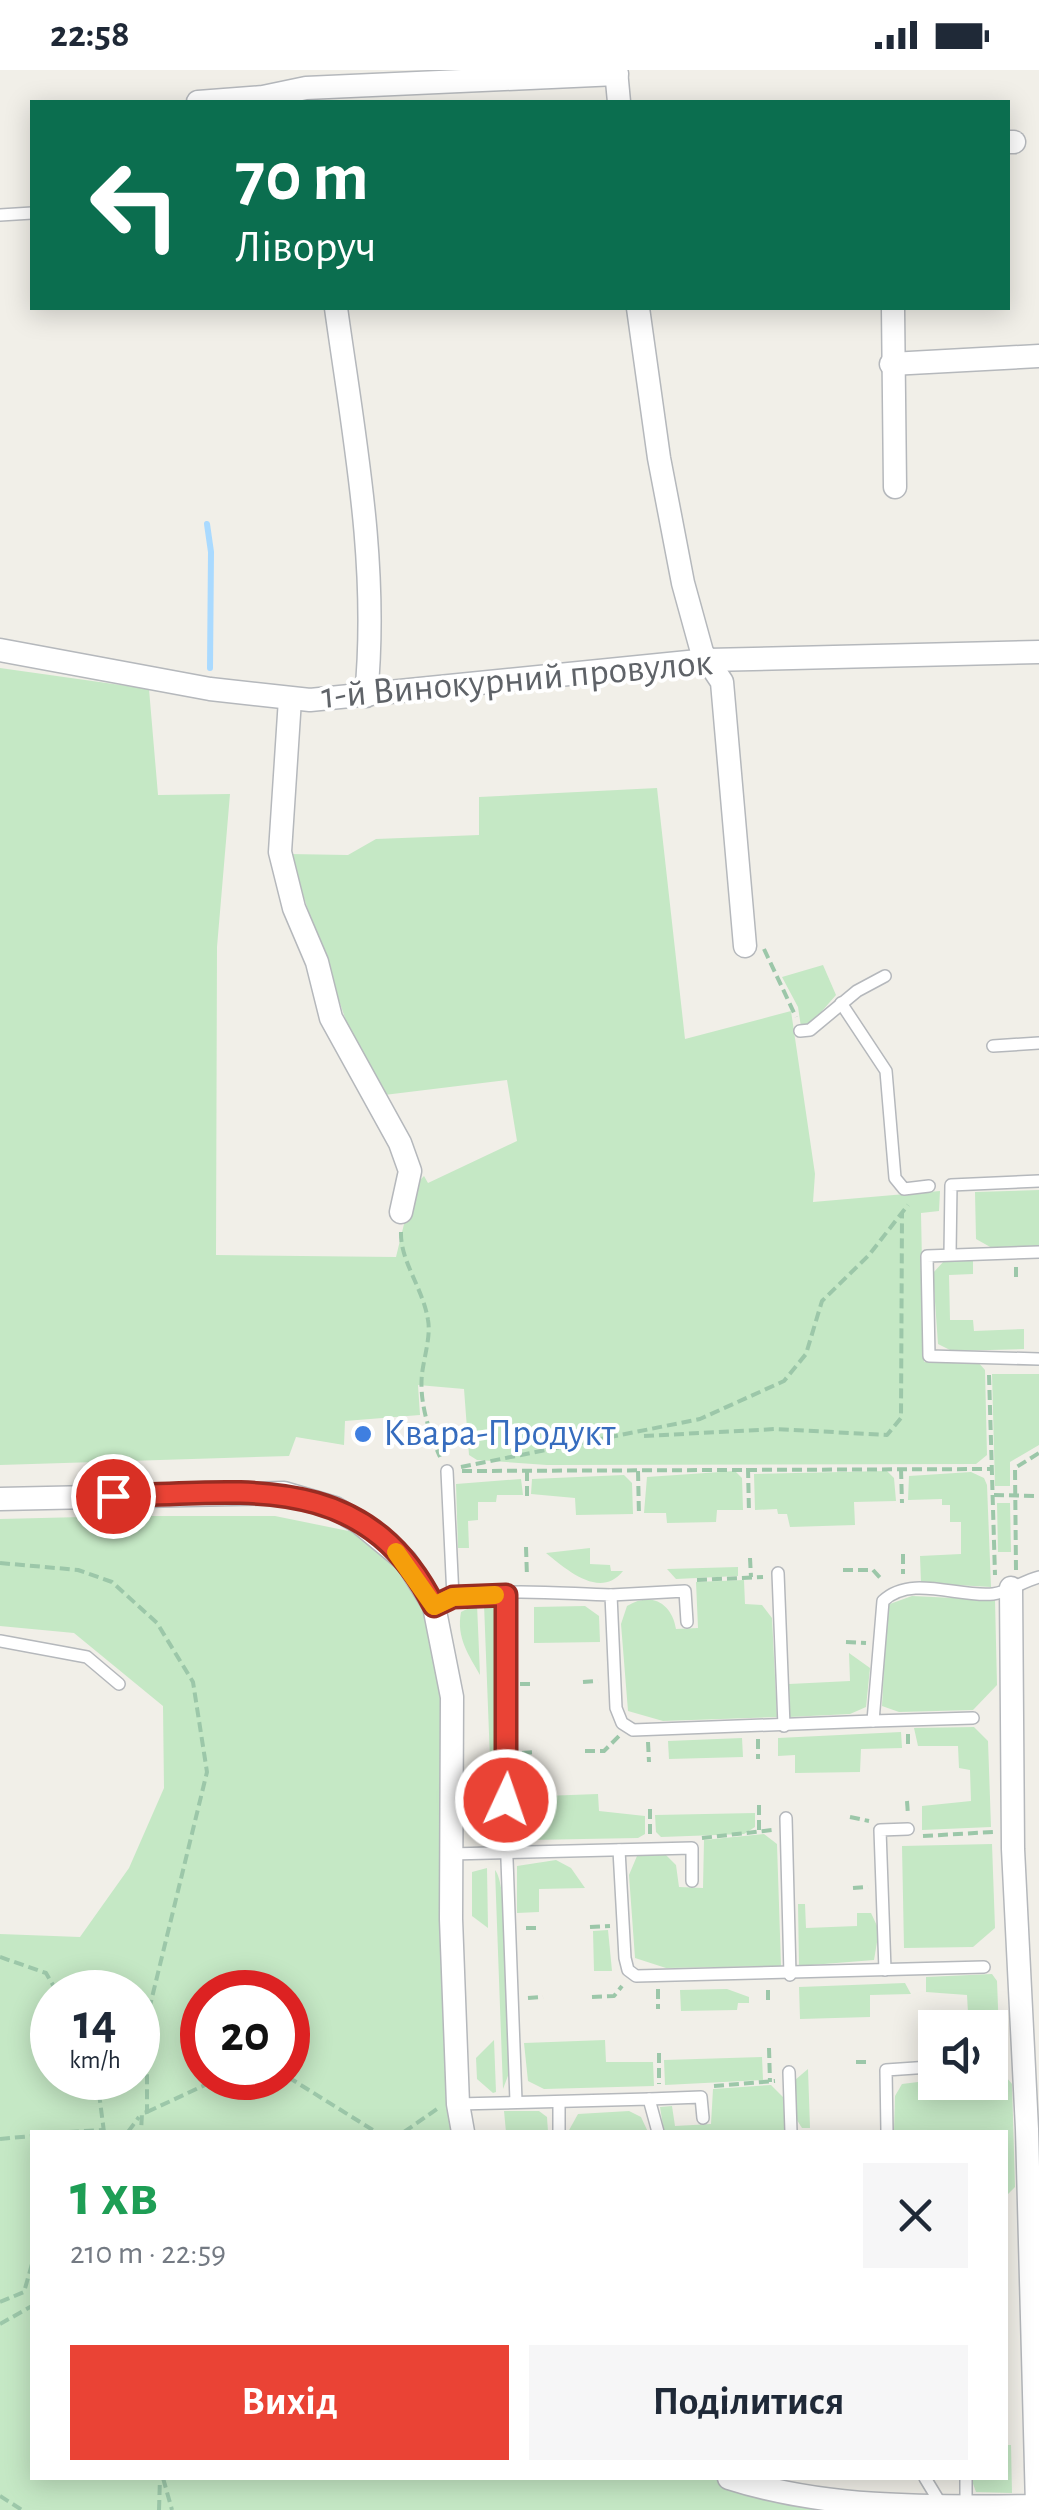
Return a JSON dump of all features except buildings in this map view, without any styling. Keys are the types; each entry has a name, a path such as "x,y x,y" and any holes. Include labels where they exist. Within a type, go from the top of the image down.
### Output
{"street":[{"path":"224,100 263,97 306,87 616,72 619,100"},
{"path":"336,310 368,540 372,630 366,696"},
{"path":"638,310 648,392 680,565 702,652 722,682 745,946"},
{"path":"893,310 895,487"},
{"path":"891,364 1039,356"},
{"name":"1-й Винокурний провулок","path":"0,650 210,689 290,699 366,696 708,660 1039,652"},
{"path":"290,699 280,852 294,908 318,962 331,1018 400,1142 410,1171 402,1212"},
{"path":"0,1499 263,1492 307,1498 360,1523 406,1560 444,1601 455,1750 451,1854 458,2104 463,2130"},
{"path":"740,2480 812,2498 966,2507 1038,2506 1008,1588"}],"lane":[{"path":"0,215 30,213"},
{"path":"800,1031 810,1030 841,1003 885,976"},
{"path":"841,1003 886,1070 896,1178 904,1189 929,1186"},
{"path":"993,1046 1039,1044"},
{"path":"950,1254 951,1185 1039,1180"},
{"path":"1039,1252 927,1256 929,1356 1039,1359"},
{"path":"447,1471 444,1601 506,1595 686,1591 687,1622"},
{"path":"778,1574 784,1726"},
{"path":"874,1721 880,1610 889,1595 919,1589 1008,1588 1039,1577"},
{"path":"611,1594 616,1708 628,1727 648,1731 974,1718"},
{"path":"506,1595 507,1852 516,2100"},
{"path":"0,1641 87,1656 118,1684"},
{"path":"786,1824 790,1975"},
{"path":"885,1970 880,1830 908,1829"},
{"path":"451,1854 692,1848 692,1881"},
{"path":"619,1850 625,1958 633,1973 653,1978 984,1967"},
{"path":"888,2130 886,2070 918,2068"},
{"path":"790,2076 792,2130"},
{"path":"458,2104 701,2097 702,2118"},
{"path":"654,2099 658,2130"},
{"path":"559,2102 560,2130"},
{"path":"926,2480 942,2506"},
{"path":"966,2480 966,2507"}],"path":[{"path":"745,946 764,948 788,992 800,1031"},
{"path":"634,1436 700,1419 784,1381 806,1354 822,1301 929,1186"},
{"path":"402,1212 400,1252 416,1274 429,1323 421,1380 428,1432 447,1471"},
{"path":"447,1471 513,1454 634,1436 776,1429 887,1434 901,1418 902,1212"},
{"path":"989,1375 992,1495 1008,1588"},
{"path":"1008,1588 1017,1465 1039,1452"},
{"path":"748,1468 749,1514"},
{"path":"901,1469 902,1503"},
{"path":"447,1471 991,1469"},
{"path":"638,1470 639,1516"},
{"path":"527,1471 527,1496"},
{"path":"992,1495 1039,1496"},
{"path":"526,1546 528,1595"},
{"path":"750,1558 751,1577"},
{"path":"0,1563 78,1570 112,1582 156,1623 193,1682 206,1772 159,1970"},
{"path":"843,1570 873,1570 889,1595"},
{"path":"677,1591 676,1581 778,1574"},
{"path":"585,1752 609,1748 628,1727"},
{"path":"759,1805 759,1831"},
{"path":"650,1809 651,1847"},
{"path":"686,1838 744,1836 786,1824"},
{"path":"908,1829 910,1837 1013,1832"},
{"path":"0,1957 37,1970"},
{"path":"592,1997 614,1996 633,1973"},
{"path":"769,2048 770,2082"},
{"path":"654,2099 659,2053"},
{"path":"713,2086 770,2082 790,2076"},
{"path":"310,2090 373,2130"},
{"path":"130,2130 144,2112 180,2096"},
{"path":"100,2100 104,2130"},
{"path":"141,2130 144,2100"},
{"path":"407,2130 432,2110 458,2104"},
{"path":"0,2139 30,2136"},
{"path":"0,2302 24,2292 30,2271"},
{"path":"0,2324 30,2307"},
{"path":"159,2510 161,2480"},
{"path":"162,2480 172,2510"},
{"path":"0,2496 10,2507 22,2510"}],"green space":[{"path":"0,668 149,689 158,795 230,794 217,947 216,1255 396,1257 413,1187 424,1176 428,1183 517,1141 507,1080 376,1096 358,1056 289,854 348,855 376,839 479,835 479,797 657,788 685,1039 791,1011 815,1174 813,1202 940,1191 939,1211 921,1213 924,1362 977,1361 985,1370 987,1455 976,1464 547,1465 477,1460 469,1455 464,1389 418,1385 420,1415 345,1421 344,1445 296,1437 289,1456 0,1465"},
{"path":"823,965 836,995 809,1026 801,1027 798,1007 782,977"},
{"path":"1039,1190 1039,1247 992,1248 976,1239 975,1192"},
{"path":"973,1260 973,1274 949,1275 950,1320 973,1320 974,1331 1024,1329 1024,1349 952,1351 938,1344 933,1273 944,1261"},
{"path":"992,1374 1039,1374 1039,1445 1010,1462 1010,1486 995,1486"},
{"path":"735,1471 742,1478 743,1510 717,1510 716,1522 667,1523 666,1513 644,1513 647,1477"},
{"path":"887,1471 894,1478 896,1501 854,1502 855,1525 790,1527 787,1514 778,1514 777,1509 755,1510 754,1474"},
{"path":"971,1472 984,1478 987,1485 991,1587 921,1583 920,1556 961,1554 961,1522 950,1522 950,1505 942,1505 942,1499 908,1500 909,1476"},
{"path":"624,1475 632,1483 633,1514 576,1515 575,1498 531,1494 532,1479"},
{"path":"521,1479 523,1495 497,1495 496,1502 478,1502 478,1520 468,1521 469,1548 458,1548 456,1484"},
{"path":"997,1503 1010,1503 1011,1552 998,1552"},
{"path":"275,1516 378,1537 406,1561 445,1650 466,2130 30,2130 30,2480 735,2480 763,2489 1039,2510 0,2510 0,1934 80,1937 129,1868 164,1788 163,1706 74,1633 0,1626 0,1519"},
{"path":"590,1548 590,1564 610,1565 611,1571 623,1571 604,1583 594,1582 573,1573 546,1553"},
{"path":"738,1567 738,1576 676,1579 667,1569"},
{"path":"744,1580 745,1604 762,1605 772,1618 777,1717 663,1721 628,1711 621,1624 627,1606 644,1600 659,1602 670,1612 676,1629 698,1628 696,1582"},
{"path":"912,1596 995,1600 997,1685 973,1710 899,1712 882,1706 887,1605"},
{"path":"477,1604 480,1675 460,1630 461,1612"},
{"path":"484,1604 496,1609 497,1616 500,1824 493,1837"},
{"path":"585,1606 599,1616 600,1642 534,1643 534,1607"},
{"path":"849,1653 870,1668 866,1707 850,1714 790,1717 789,1684 850,1681"},
{"path":"974,1727 988,1741 991,1827 922,1830 922,1806 971,1801 970,1770 959,1768 958,1746 918,1746 914,1728"},
{"path":"901,1732 902,1748 861,1749 860,1772 795,1773 795,1755 778,1756 778,1738"},
{"path":"742,1738 743,1757 669,1759 668,1741"},
{"path":"484,1778 486,1841 472,1835 466,1824 465,1793"},
{"path":"598,1794 599,1811 645,1816 645,1834 638,1838 529,1840 518,1833 516,1797"},
{"path":"755,1813 755,1827 744,1834 661,1837 656,1832 655,1815"},
{"path":"764,1834 777,1844 781,1966 666,1968 635,1958 629,1875 637,1856 664,1853 676,1865 679,1887 703,1888 704,1840"},
{"path":"992,1844 995,1928 973,1947 904,1948 902,1846"},
{"path":"556,1860 571,1868 585,1888 539,1889 539,1912 517,1913 517,1866"},
{"path":"487,1868 488,1928 472,1916 472,1872"},
{"path":"495,1870 503,1904 507,1965 509,2073 503,2089"},
{"path":"798,1904 805,1904 806,1928 857,1926 857,1913 871,1913 879,1930 874,1960 799,1966"},
{"path":"608,1930 612,1971 594,1971 593,1931"},
{"path":"992,1974 997,1981 998,2010 968,2010 967,1995 926,1992 926,1977"},
{"path":"905,1983 911,1994 870,1995 870,2017 800,2019 799,1987"},
{"path":"727,1989 749,1997 749,2003 738,2003 737,2010 681,2011 680,1990"},
{"path":"494,2040 493,2093 477,2079 476,2058"},
{"path":"605,2040 606,2062 653,2062 654,2086 544,2089 528,2081 524,2043"},
{"path":"762,2057 763,2080 665,2085 664,2060"},
{"path":"808,2069 810,2128 802,2128 795,2117 795,2080"},
{"path":"1008,2079 1012,2084 1015,2187 1008,2194 1008,2130 894,2130 895,2096 902,2084 918,2082 918,2100 1008,2100"},
{"path":"771,2085 785,2099 786,2130 664,2130 660,2107 672,2106 675,2126 711,2124 713,2089"},
{"path":"504,2111 539,2111 547,2117 548,2130 506,2130"},
{"path":"629,2111 641,2117 647,2130 569,2130 578,2114"},
{"path":"1011,2445 1012,2493 976,2492 972,2480 1008,2480"}],"waterway":[{"path":"207,524 211,552 210,668"}],"slow traffic":[{"path":"396,1552 406,1560 434,1606 453,1597 495,1595"}],"place":[{"name":"Квара-Продукт","path":"363,1434"}],"route":[{"path":"113,1496 263,1492 307,1498 360,1523 406,1560 434,1606 453,1597 506,1595 506,1800"}]}
